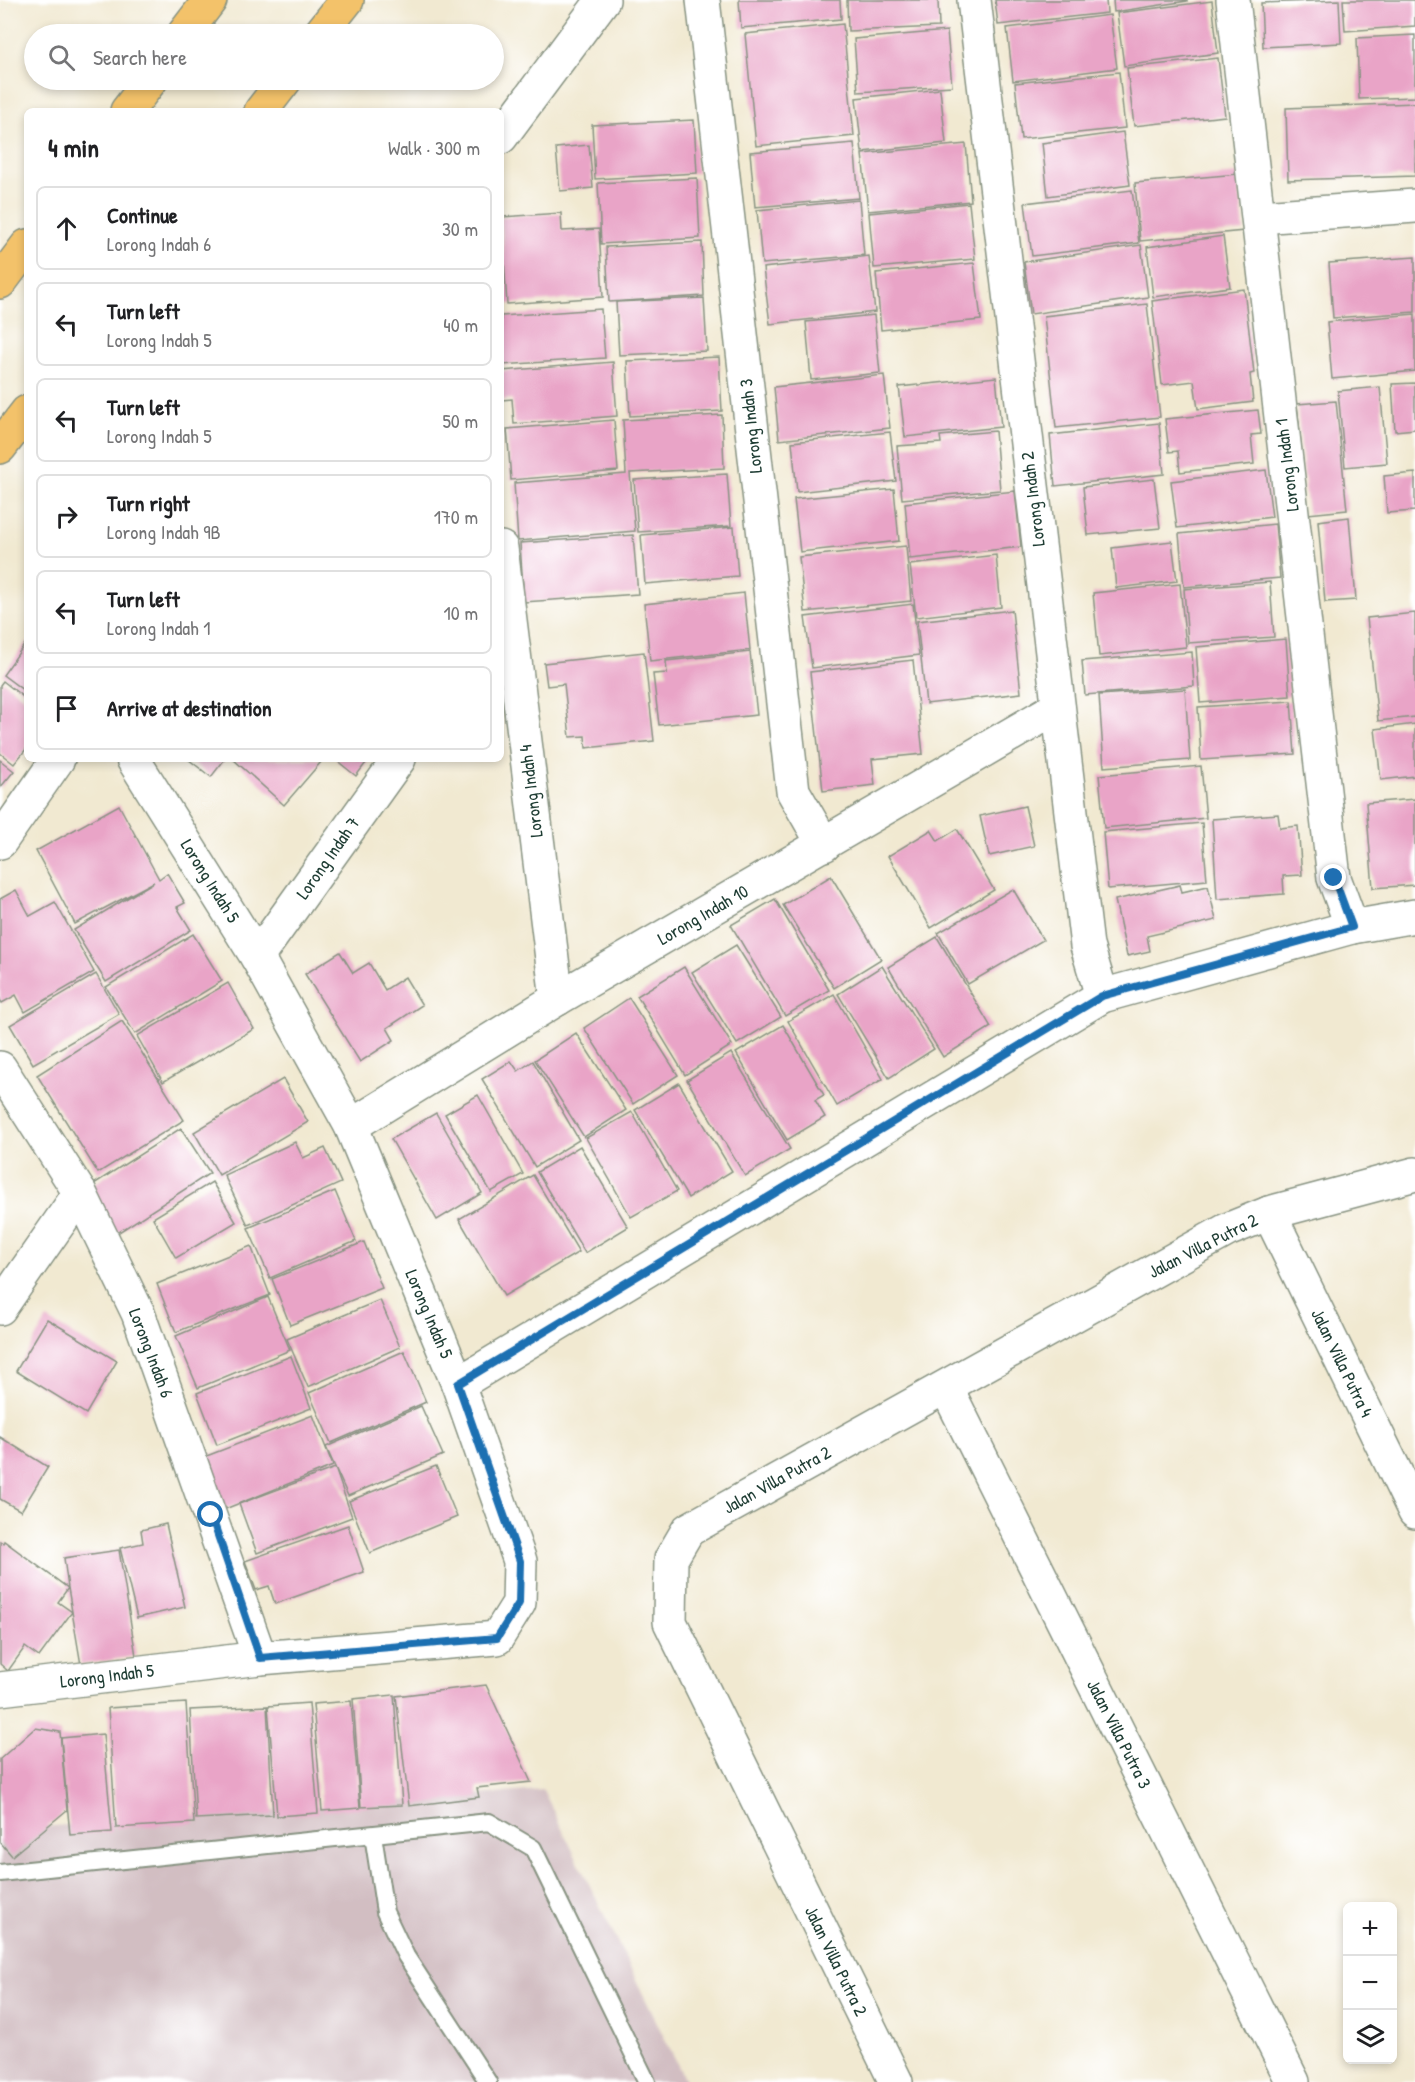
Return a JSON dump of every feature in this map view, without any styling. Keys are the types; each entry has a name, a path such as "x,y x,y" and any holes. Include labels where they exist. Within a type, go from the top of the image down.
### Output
{"highway":[{"path":"192,24 210,0"},
{"path":"328,24 347,0"},
{"path":"129,108 143,90"},
{"path":"263,108 277,90"},
{"path":"0,282 24,250"},
{"path":"0,447 24,416"}],"street":[{"path":"504,133 603,0"},
{"name":"Lorong Indah 3","path":"703,0 793,791 824,845"},
{"name":"Lorong Indah 2","path":"974,0 1087,946 1102,996"},
{"name":"Lorong Indah 1","path":"1233,0 1334,878 1352,927"},
{"path":"1258,217 1415,206"},
{"name":"Lorong Indah 4","path":"504,595 506,626 556,999"},
{"name":"Lorong Indah 10","path":"351,1126 556,999 1058,707"},
{"path":"0,842 56,762"},
{"name":"Lorong Indah 5","path":"0,1689 260,1658 497,1638 519,1603 520,1561 458,1384 351,1126 258,957 135,762"},
{"name":"Lorong Indah 7","path":"258,957 397,762"},
{"path":"458,1384 1102,996 1352,927 1415,916"},
{"name":"Lorong Indah 6","path":"0,1068 80,1192 138,1313 260,1658"},
{"name":"Jalan Villa Putra 2","path":"896,2082 670,1622 671,1559 688,1530 1227,1230 1269,1213 1415,1174"},
{"path":"0,1308 80,1192"},
{"name":"Jalan Villa Putra 4","path":"1269,1213 1415,1512"},
{"name":"Jalan Villa Putra 3","path":"946,1387 1293,2082"}],"lane":[{"path":"0,1874 489,1822 533,1848 647,2082"},
{"path":"373,1835 385,1912 406,1956 488,2082"}],"shaded area":[{"path":"543,1790 686,2082 0,2082 0,1830"}],"building":[{"path":"739,0 840,0 841,19 741,28"},
{"path":"847,0 938,0 939,27 848,31"},
{"path":"995,0 1106,0 1107,13 998,25"},
{"path":"1113,0 1187,0 1187,1 1114,12"},
{"path":"1339,0 1341,43 1263,47 1261,3"},
{"path":"1343,0 1415,0 1415,26 1345,31"},
{"path":"1212,1 1218,53 1124,66 1117,13"},
{"path":"1110,15 1117,68 1013,81 1007,28"},
{"path":"843,24 854,136 756,146 745,34"},
{"path":"947,31 952,86 858,92 854,39"},
{"path":"1415,35 1415,97 1359,99 1357,38"},
{"path":"1218,58 1225,116 1134,126 1127,68"},
{"path":"1119,72 1125,128 1021,139 1015,83"},
{"path":"940,89 946,143 862,152 856,98"},
{"path":"1415,103 1415,176 1288,180 1286,108"},
{"path":"694,120 697,173 595,179 592,125"},
{"path":"1123,132 1130,185 1048,196 1042,143"},
{"path":"854,143 859,198 755,207 750,152"},
{"path":"966,144 971,201 868,211 862,154"},
{"path":"589,145 593,188 560,191 556,148"},
{"path":"1238,174 1244,231 1140,241 1135,183"},
{"path":"697,178 700,238 601,244 598,183"},
{"path":"1132,190 1139,243 1032,256 1025,203"},
{"path":"859,200 864,255 762,264 757,210"},
{"path":"969,203 975,259 874,268 869,213"},
{"path":"561,213 562,231 599,229 603,297 507,304 504,217"},
{"path":"1223,236 1230,287 1153,297 1147,247"},
{"path":"702,242 704,296 609,302 606,247"},
{"path":"1141,245 1148,297 1031,314 1024,262"},
{"path":"869,256 875,312 770,324 763,268"},
{"path":"1415,257 1415,312 1333,318 1329,263"},
{"path":"974,263 981,320 881,330 876,273"},
{"path":"1244,289 1254,373 1250,374 1253,402 1198,409 1194,381 1162,385 1152,301"},
{"path":"704,298 707,351 619,355 616,302"},
{"path":"1147,304 1160,417 1056,428 1044,316"},
{"path":"601,309 605,358 504,365 504,316"},
{"path":"1415,314 1415,371 1332,379 1327,322"},
{"path":"874,315 880,373 811,380 806,322"},
{"path":"719,357 722,411 630,416 627,361"},
{"path":"613,362 617,416 514,424 512,399 504,400 504,371"},
{"path":"884,375 890,428 779,440 774,387"},
{"path":"996,377 1001,427 905,437 899,387"},
{"path":"1415,383 1415,429 1395,431 1392,384"},
{"path":"1380,387 1387,463 1345,467 1338,391"},
{"path":"1336,401 1347,510 1308,514 1297,404"},
{"path":"1258,410 1261,434 1251,435 1254,464 1180,472 1178,451 1169,452 1165,419"},
{"path":"722,415 724,468 630,473 635,531 518,541 514,483 626,474 623,420"},
{"path":"614,420 618,471 511,480 507,429"},
{"path":"1159,423 1164,474 1055,486 1050,435"},
{"path":"995,431 1000,490 902,499 897,446 941,443 940,436"},
{"path":"890,432 896,481 797,492 792,442"},
{"path":"1266,470 1272,517 1177,528 1171,481"},
{"path":"1415,473 1415,511 1387,513 1384,476"},
{"path":"727,474 731,526 638,532 634,480"},
{"path":"1154,479 1160,528 1088,535 1083,487"},
{"path":"894,489 899,541 800,552 794,499"},
{"path":"1015,491 1021,547 910,559 905,503"},
{"path":"1349,517 1356,600 1325,602 1318,521"},
{"path":"1275,524 1280,578 1184,587 1179,534"},
{"path":"734,527 738,576 645,584 641,535"},
{"path":"633,535 638,594 524,602 520,543"},
{"path":"1172,541 1177,581 1116,588 1112,548"},
{"path":"906,546 911,601 805,612 799,557"},
{"path":"996,555 1001,607 916,617 910,565"},
{"path":"1270,582 1274,637 1188,643 1184,589"},
{"path":"1180,584 1186,647 1099,656 1093,593"},
{"path":"744,593 750,650 650,661 644,604"},
{"path":"913,604 919,655 812,668 805,617"},
{"path":"1012,610 1021,693 926,704 917,621"},
{"path":"1415,613 1415,717 1378,721 1367,618"},
{"path":"1286,639 1290,696 1200,703 1196,647"},
{"path":"24,645 24,691 3,675"},
{"path":"644,652 654,741 586,748 585,736 570,737 564,684 547,686 544,663"},
{"path":"750,652 757,715 659,725 653,674 667,673 666,661"},
{"path":"1192,652 1194,686 1085,695 1082,661"},
{"path":"913,660 923,754 872,759 875,785 823,791 810,672"},
{"path":"3,681 24,698 24,752 14,764 0,753 0,685"},
{"path":"1185,689 1190,760 1104,767 1099,695"},
{"path":"1291,701 1295,754 1201,760 1198,707"},
{"path":"1415,724 1415,776 1381,780 1375,729"},
{"path":"0,760 14,771 0,788"},
{"path":"192,762 223,762 211,777"},
{"path":"236,762 321,762 284,805"},
{"path":"339,762 367,762 356,776"},
{"path":"1201,766 1206,818 1104,828 1099,775"},
{"path":"1415,799 1415,885 1373,888 1366,803"},
{"path":"119,805 159,879 167,873 185,903 177,907 191,930 106,982 74,930 154,882 75,924 36,851"},
{"path":"1025,806 1034,846 989,856 980,816"},
{"path":"1278,814 1280,828 1298,826 1302,875 1283,876 1284,894 1217,899 1212,819"},
{"path":"1202,823 1207,880 1108,889 1103,832"},
{"path":"957,829 994,890 931,928 888,856 931,830 938,841"},
{"path":"831,876 881,959 834,988 783,905"},
{"path":"1180,885 1182,892 1208,886 1216,920 1147,936 1150,951 1127,956 1115,900"},
{"path":"1013,889 1043,940 968,984 938,933"},
{"path":"16,890 30,916 55,902 94,972 25,1012 16,995 2,1003 0,1000 0,899"},
{"path":"775,899 829,990 785,1016 731,925"},
{"path":"193,934 222,981 135,1034 106,987"},
{"path":"937,937 991,1027 943,1057 888,967"},
{"path":"736,945 781,1017 737,1044 692,972"},
{"path":"340,952 353,973 369,963 385,990 405,977 422,1005 387,1028 394,1040 360,1062 305,974"},
{"path":"882,966 934,1049 889,1078 838,994"},
{"path":"684,967 732,1045 685,1075 637,996"},
{"path":"96,974 119,1014 33,1064 10,1025"},
{"path":"228,983 254,1029 163,1082 137,1036"},
{"path":"834,994 883,1079 837,1106 788,1021"},
{"path":"629,998 678,1075 633,1104 584,1028"},
{"path":"122,1021 184,1120 98,1173 37,1075"},
{"path":"783,1025 824,1095 815,1100 825,1117 787,1140 736,1053"},
{"path":"576,1033 626,1110 584,1137 535,1060"},
{"path":"731,1053 790,1149 745,1176 687,1080"},
{"path":"511,1061 518,1071 533,1061 579,1140 535,1167 482,1079"},
{"path":"283,1079 308,1122 219,1175 194,1132"},
{"path":"679,1083 732,1171 688,1198 635,1110"},
{"path":"478,1095 523,1174 491,1192 445,1114"},
{"path":"632,1112 677,1191 631,1217 586,1138"},
{"path":"436,1113 482,1193 437,1220 391,1139"},
{"path":"181,1128 210,1173 116,1234 86,1189"},
{"path":"295,1142 303,1158 325,1148 341,1183 248,1225 224,1175"},
{"path":"580,1146 628,1227 585,1253 537,1172"},
{"path":"533,1175 579,1252 504,1296 459,1219"},
{"path":"212,1182 236,1222 176,1258 153,1218"},
{"path":"335,1191 356,1241 270,1278 248,1228"},
{"path":"364,1242 382,1288 290,1325 272,1279"},
{"path":"251,1246 270,1295 176,1332 157,1284"},
{"path":"268,1297 290,1350 198,1388 176,1336"},
{"path":"380,1300 400,1347 308,1387 287,1339"},
{"path":"47,1319 117,1361 86,1414 16,1371"},
{"path":"404,1351 426,1402 331,1443 309,1393"},
{"path":"291,1356 311,1408 217,1445 197,1393"},
{"path":"421,1406 443,1455 348,1496 326,1447"},
{"path":"313,1415 333,1466 225,1509 204,1457"},
{"path":"0,1437 48,1467 21,1511 0,1499"},
{"path":"436,1466 457,1517 370,1553 349,1501"},
{"path":"335,1468 352,1517 257,1553 239,1504"},
{"path":"166,1524 185,1607 137,1618 120,1548 143,1543 141,1530"},
{"path":"348,1525 364,1572 275,1604 269,1586 256,1590 245,1561"},
{"path":"0,1541 3,1543 4,1541 68,1588 58,1602 72,1612 39,1657 25,1647 8,1671 0,1664"},
{"path":"119,1550 136,1656 81,1665 64,1558"},
{"path":"486,1685 531,1782 477,1788 479,1797 409,1806 396,1696"},
{"path":"394,1695 402,1805 361,1807 353,1699"},
{"path":"351,1701 360,1808 322,1811 313,1704"},
{"path":"186,1703 194,1823 116,1828 108,1708"},
{"path":"309,1703 318,1813 277,1816 268,1706"},
{"path":"267,1706 273,1815 196,1819 190,1710"},
{"path":"35,1728 60,1732 67,1810 12,1856 0,1842 0,1759"},
{"path":"103,1734 112,1832 70,1835 61,1738"}],"route":[{"path":"211,1515 260,1658 497,1638 519,1603 520,1561 458,1384 1102,996 1352,927 1334,878"}]}
